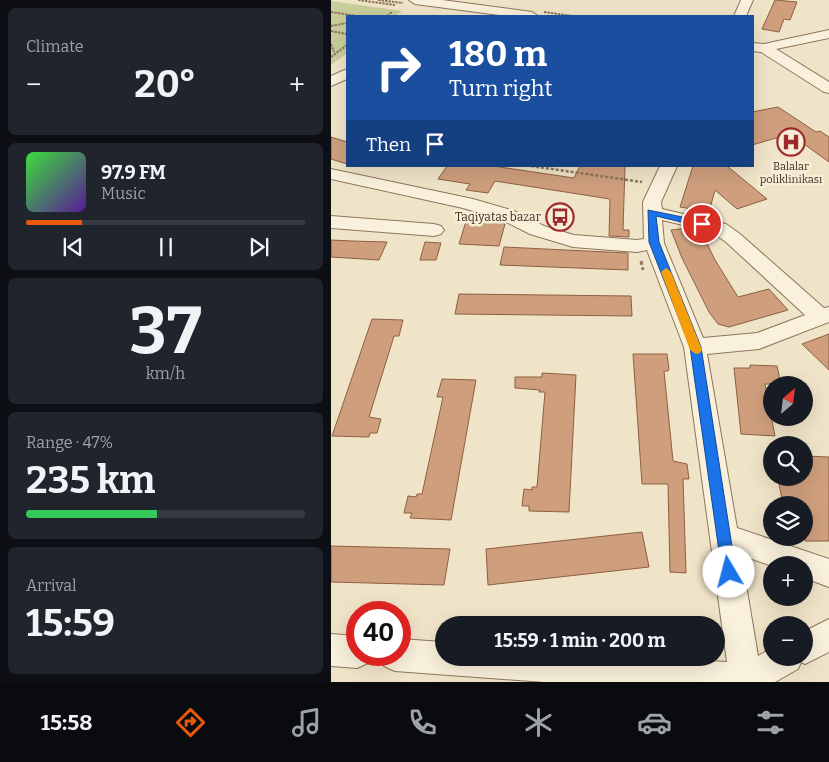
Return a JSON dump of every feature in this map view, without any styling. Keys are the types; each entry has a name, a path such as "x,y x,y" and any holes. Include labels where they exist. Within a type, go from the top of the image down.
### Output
{"street":[{"path":"415,0 444,1 485,13 516,15"},
{"path":"740,15 747,0"},
{"path":"758,47 829,34"},
{"path":"758,47 829,89"},
{"path":"331,82 346,74"},
{"path":"669,167 652,202 654,242 695,347 745,681"},
{"path":"331,174 467,203 507,215 537,230 573,241 637,246 654,242"},
{"path":"651,212 719,228 825,316 759,341 695,347"},
{"path":"331,222 434,230"},
{"path":"724,536 829,573"},
{"path":"813,644 829,635"},
{"path":"331,650 346,651"},
{"path":"411,656 745,681 772,666"}],"path":[{"path":"358,0 395,5"},
{"path":"331,12 350,15"},
{"path":"388,15 392,12"},
{"path":"331,26 346,23"},
{"path":"331,31 346,34"},
{"path":"331,44 334,52"},
{"path":"331,57 334,52 346,46"},
{"path":"539,167 642,182"},
{"path":"570,171 572,167"}],"green space":[{"path":"331,1 402,11 396,15 346,15 346,54 331,65"}],"building":[{"path":"775,0 797,2 790,20 784,19 779,32 762,29"},
{"path":"778,107 816,132 820,131 829,137 829,162 790,134 754,144 754,112"},
{"path":"331,137 346,142 346,164 331,159"},
{"path":"446,167 500,167 574,178 580,167 625,167 623,230 629,230 629,237 609,236 610,199 495,181 488,193 466,190 470,184 438,179"},
{"path":"693,167 728,167 767,199 737,209 715,190 709,212 680,207"},
{"path":"467,218 492,219 505,224 499,246 459,244"},
{"path":"688,228 701,231 715,260 738,297 769,289 788,310 729,327 718,324 709,312 682,258 671,230"},
{"path":"331,240 387,242 379,260 331,257"},
{"path":"425,242 441,243 436,260 420,260"},
{"path":"504,247 628,253 628,270 500,265"},
{"path":"459,294 631,296 632,316 455,314"},
{"path":"372,319 403,320 399,336 394,336 369,417 381,419 377,433 370,433 369,437 332,436"},
{"path":"829,334 829,370 802,344"},
{"path":"633,354 667,354 669,369 664,371 673,461 687,464 689,479 683,479 686,573 670,572 668,484 642,484"},
{"path":"750,365 777,366 779,376 763,376 763,426 773,426 775,436 741,434 734,368 750,368"},
{"path":"542,373 576,375 569,512 529,511 529,506 522,506 524,489 532,490 532,487 537,487 545,392 515,388 515,377 542,377"},
{"path":"442,379 476,380 451,520 410,518 412,513 404,513 408,496 416,497 417,494 422,494 443,397 437,397"},
{"path":"813,456 829,457 829,541 813,541 813,496 781,496 779,486 813,486"},
{"path":"642,532 649,567 488,585 486,549"},
{"path":"331,546 450,549 444,585 331,582"}],"slow traffic":[{"path":"666,272 696,350"}],"place":[{"name":"Balalar poliklinikası","path":"791,142"},
{"name":"Taqiyatas bazar","path":"560,217"}],"route":[{"path":"702,224 651,212 654,242 695,347 729,572"}]}
